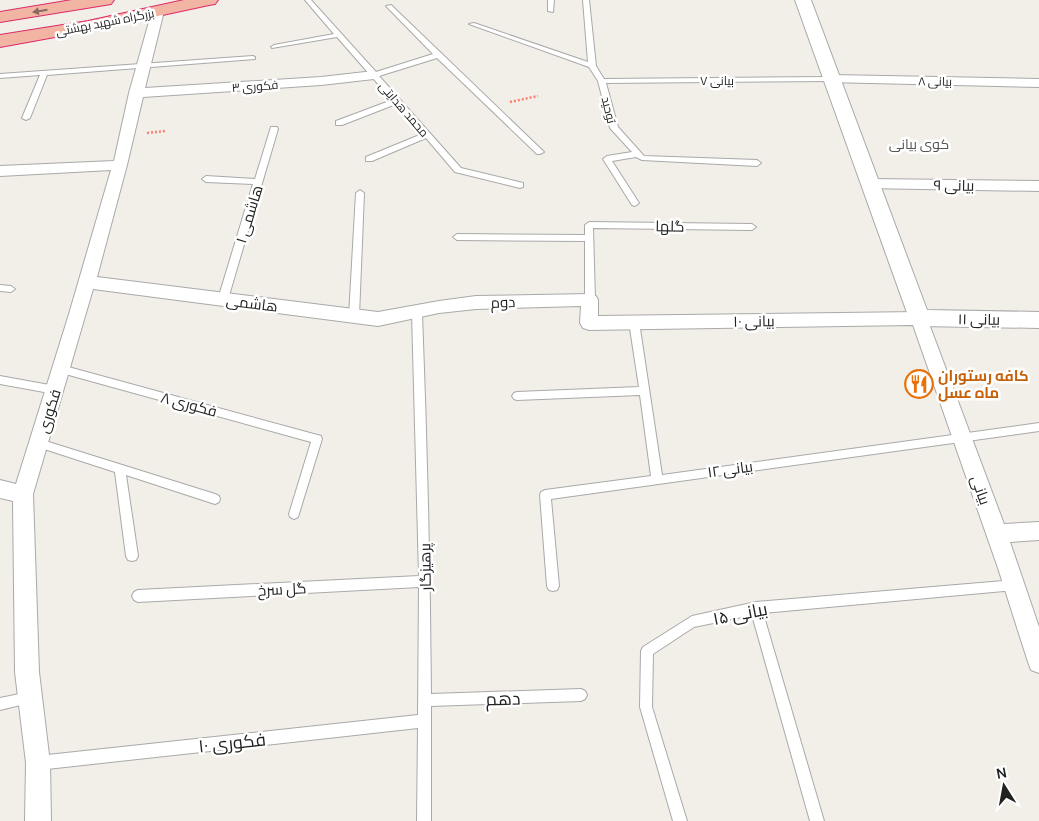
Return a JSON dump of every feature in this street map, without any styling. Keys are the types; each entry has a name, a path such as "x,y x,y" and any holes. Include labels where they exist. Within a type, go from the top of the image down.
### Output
{"highway":[{"name":"بزرگراه شهید بهشتی","path":"0,17 105,0"},
{"name":"بزرگراه شهید بهشتی","path":"0,41 209,0"}],"street":[{"path":"803,0 919,318"},
{"name":"فکوری","path":"38,821 38,763 29,698 23,494 62,369 120,165 158,11"},
{"name":"فکوری ۳","path":"136,94 321,82 374,74"},
{"name":"بیانی ۸","path":"832,80 1039,83"},
{"path":"0,171 120,165"},
{"name":"بیانی ۹","path":"870,184 1039,186"},
{"name":"هاشمی","path":"87,282 378,319 417,313"},
{"name":"بیانی ۱۰","path":"590,300 589,323 919,318"},
{"name":"دوم","path":"417,313 439,307 494,302 590,300"},
{"name":"بیانی ۱۱","path":"919,318 1039,320"},
{"name":"بیانی","path":"919,318 1015,585 1039,662"},
{"path":"0,489 23,494"},
{"path":"997,534 1039,531"}],"lane":[{"name":"محمد هدایتی","path":"308,0 458,170 520,186"},
{"path":"551,0 551,11"},
{"path":"472,24 592,66 586,0"},
{"path":"389,6 540,152"},
{"path":"274,47 339,35"},
{"path":"374,74 438,55"},
{"path":"0,76 253,58"},
{"name":"توحید","path":"592,66 602,81 614,128 638,154"},
{"path":"26,118 44,73"},
{"name":"بیانی ۷","path":"602,81 832,80"},
{"path":"339,123 397,101"},
{"name":"هاشمی ۱","path":"223,299 274,129"},
{"path":"369,159 427,135"},
{"path":"635,203 607,159 638,154 642,158 757,163"},
{"path":"206,179 258,182"},
{"path":"354,316 360,193"},
{"name":"گلها","path":"589,238 589,226 752,227"},
{"path":"457,237 589,238 590,300"},
{"path":"0,288 11,289"},
{"name":"پرهیزگار","path":"417,313 423,449 425,581 424,821"},
{"path":"634,322 656,480"},
{"name":"فکوری ۸","path":"62,369 317,439 294,514"},
{"path":"0,380 55,390"},
{"path":"517,396 643,391"},
{"name":"بیانی ۱۲","path":"553,586 546,495 1039,427"},
{"path":"38,444 215,499"},
{"path":"120,469 132,556"},
{"name":"گل سرخ","path":"138,596 425,581"},
{"name":"بیانی ۱۵","path":"680,821 646,706 647,651 692,622 756,608 1015,585"},
{"path":"756,608 817,821"},
{"name":"دهم","path":"425,700 581,696"},
{"path":"0,704 29,698"},
{"name":"فکوری ۱۰","path":"38,763 425,721"}],"path":[{"path":"492,106 538,96"}],"place":[{"name":"کافه رستوران ماه عسل","path":"919,384"}],"district":[{"name":"کوی بیانی","path":"919,143"}]}
